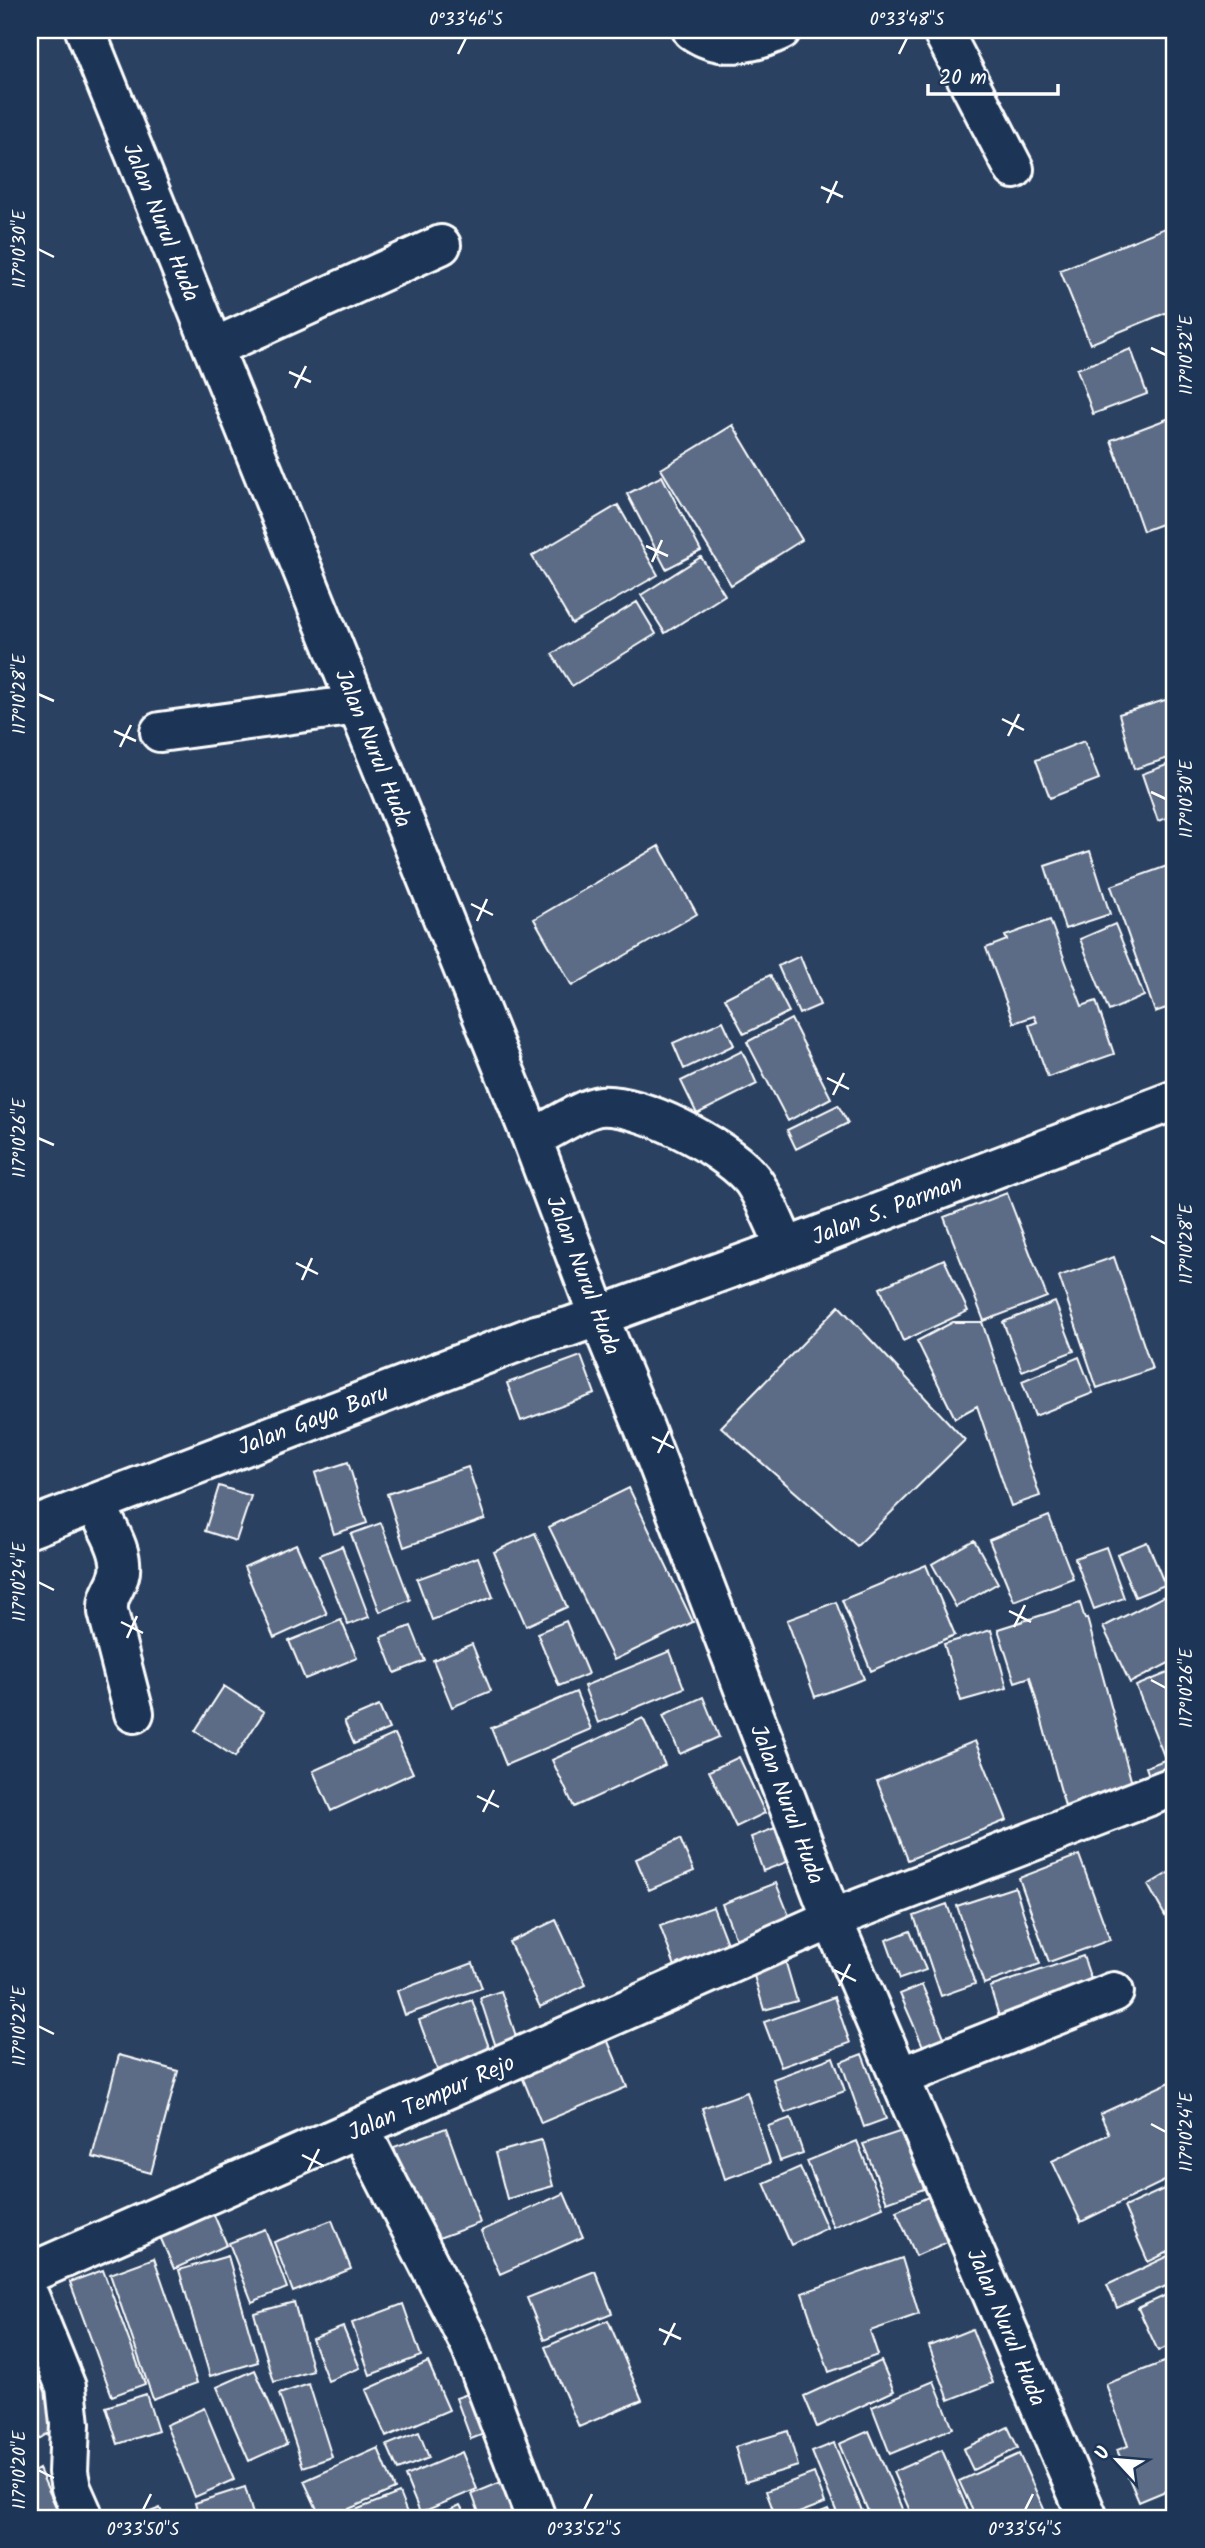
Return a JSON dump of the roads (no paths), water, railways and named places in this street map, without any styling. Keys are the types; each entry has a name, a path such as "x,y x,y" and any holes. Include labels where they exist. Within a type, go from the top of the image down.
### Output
{"street":[{"name":"Jalan Nurul Huda","path":"85,30 533,1139 567,1326 645,1430 832,1919 1088,2518"},
{"path":"692,30 699,35 731,44 761,40 781,30"},
{"path":"942,30 1014,169"},
{"path":"213,348 441,245"},
{"path":"160,732 357,705"},
{"name":"Jalan S. Parman","path":"567,1326 786,1248 1175,1100"},
{"path":"533,1139 597,1106 636,1112 661,1122 724,1153 751,1178 786,1248"},
{"name":"Jalan Gaya Baru","path":"30,1528 567,1326"},
{"path":"95,1503 119,1554 120,1573 107,1597 108,1612 134,1713"},
{"name":"Jalan Tempur Rejo","path":"30,2273 832,1919 1175,1786"},
{"path":"900,2077 1114,1992"},
{"path":"360,2129 470,2344 536,2518"},
{"path":"30,2298 66,2387 71,2424 68,2472 71,2488 82,2512"}]}
